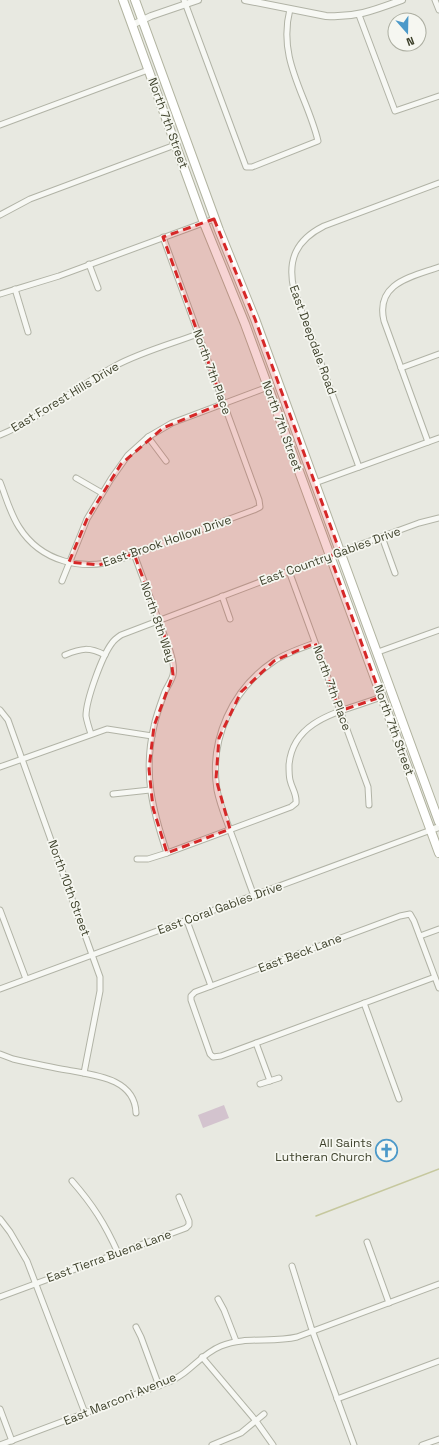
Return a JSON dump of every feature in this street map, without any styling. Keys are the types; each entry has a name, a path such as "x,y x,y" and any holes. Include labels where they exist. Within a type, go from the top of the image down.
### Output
{"main road":[{"name":"North 7th Street","path":"123,0 204,223 245,324 439,853"},
{"name":"North 7th Street","path":"135,0 214,219 255,319 439,822"},
{"path":"164,112 174,108"}],"street":[{"path":"132,25 185,2 198,0"},
{"path":"244,0 337,17 359,15 402,0"},
{"path":"435,0 439,10"},
{"path":"185,2 246,167 252,167 318,141 288,57 286,28 290,9"},
{"path":"359,15 395,111 439,96"},
{"path":"0,125 148,70"},
{"path":"0,215 30,199 176,145"},
{"name":"East Deepdale Road","path":"358,467 294,290 291,277 294,256 298,247 313,231 439,183"},
{"path":"0,294 59,276 214,219"},
{"name":"North 7th Place","path":"163,237 259,500 260,507"},
{"path":"89,264 98,288"},
{"path":"428,442 384,322 382,311 383,301 387,293 393,287 402,281 439,267"},
{"path":"15,289 28,332"},
{"name":"East Forest Hills Drive","path":"0,435 24,423 116,365 131,358 198,334"},
{"path":"401,368 439,354"},
{"path":"62,581 86,519 128,455 148,437 172,422 268,387"},
{"path":"148,437 166,461"},
{"path":"315,483 439,438"},
{"path":"76,478 102,493"},
{"name":"East Brook Hollow Drive","path":"0,482 14,519 27,538 48,554 61,560 89,566 109,563 260,507"},
{"name":"East Country Gables Drive","path":"92,734 88,724 87,712 93,687 105,655 112,643 121,634 419,523 439,518"},
{"path":"382,537 395,573"},
{"name":"North 8th Way","path":"134,554 170,651 174,666 173,675 164,694 152,736 149,769 150,790 155,816 167,853"},
{"name":"North 7th Place","path":"289,571 368,787 369,805"},
{"path":"222,596 230,619"},
{"path":"378,652 439,630"},
{"path":"254,896 219,800 215,760 219,738 228,715 241,692 260,671 286,654 315,643"},
{"path":"65,655 87,649 105,655"},
{"path":"137,859 148,859 167,853 291,807 296,803 297,798 290,780 289,766 294,745 301,735 313,723 340,711 381,697"},
{"name":"North 10th Street","path":"0,710 8,720 23,759 93,954 101,983 84,1073"},
{"path":"0,767 107,729 152,736"},
{"path":"113,794 150,790"},
{"name":"East Coral Gables Drive","path":"0,989 439,827"},
{"path":"0,910 26,980"},
{"name":"East Beck Lane","path":"256,1043 221,1056 214,1057 210,1054 191,1000 191,996 195,992 400,916 410,914 420,936"},
{"path":"187,920 211,986"},
{"path":"439,929 420,936 439,988"},
{"path":"270,1081 256,1043 435,977"},
{"path":"364,1003 399,1099"},
{"path":"0,1054 13,1060 109,1079 126,1090 135,1103 136,1113"},
{"path":"260,1084 279,1078"},
{"path":"72,1182 92,1205 108,1232 118,1253"},
{"name":"East Tierra Buena Lane","path":"0,1297 186,1228 189,1225 189,1221 179,1197"},
{"path":"0,1219 20,1247 27,1261 85,1413"},
{"path":"367,1242 389,1303"},
{"path":"292,1266 312,1331 354,1445"},
{"name":"East Marconi Avenue","path":"0,1445 159,1386 183,1374 202,1357 220,1346 236,1342 287,1339 439,1284"},
{"path":"218,1299 224,1310 236,1342"},
{"path":"136,1327 159,1386"},
{"path":"202,1357 256,1421 273,1445"},
{"path":"338,1399 439,1361"},
{"path":"0,1409 12,1441"},
{"path":"212,1445 241,1433 264,1414"},
{"path":"422,1445 439,1439"}],"highlighted area":[{"path":"214,219 255,319 340,552 330,556 381,697 340,711 315,643 274,661 241,692 219,738 216,779 230,829 167,853 153,808 149,769 154,726 173,675 170,651 134,554 99,565 69,562 87,519 121,464 163,428 223,403 163,237"}],"shaded area":[{"path":"224,1105 229,1118 203,1128 198,1115"}],"waterway":[{"path":"316,1216 439,1169"}],"place":[{"name":"All Saints Lutheran Church","path":"387,1150"}]}
